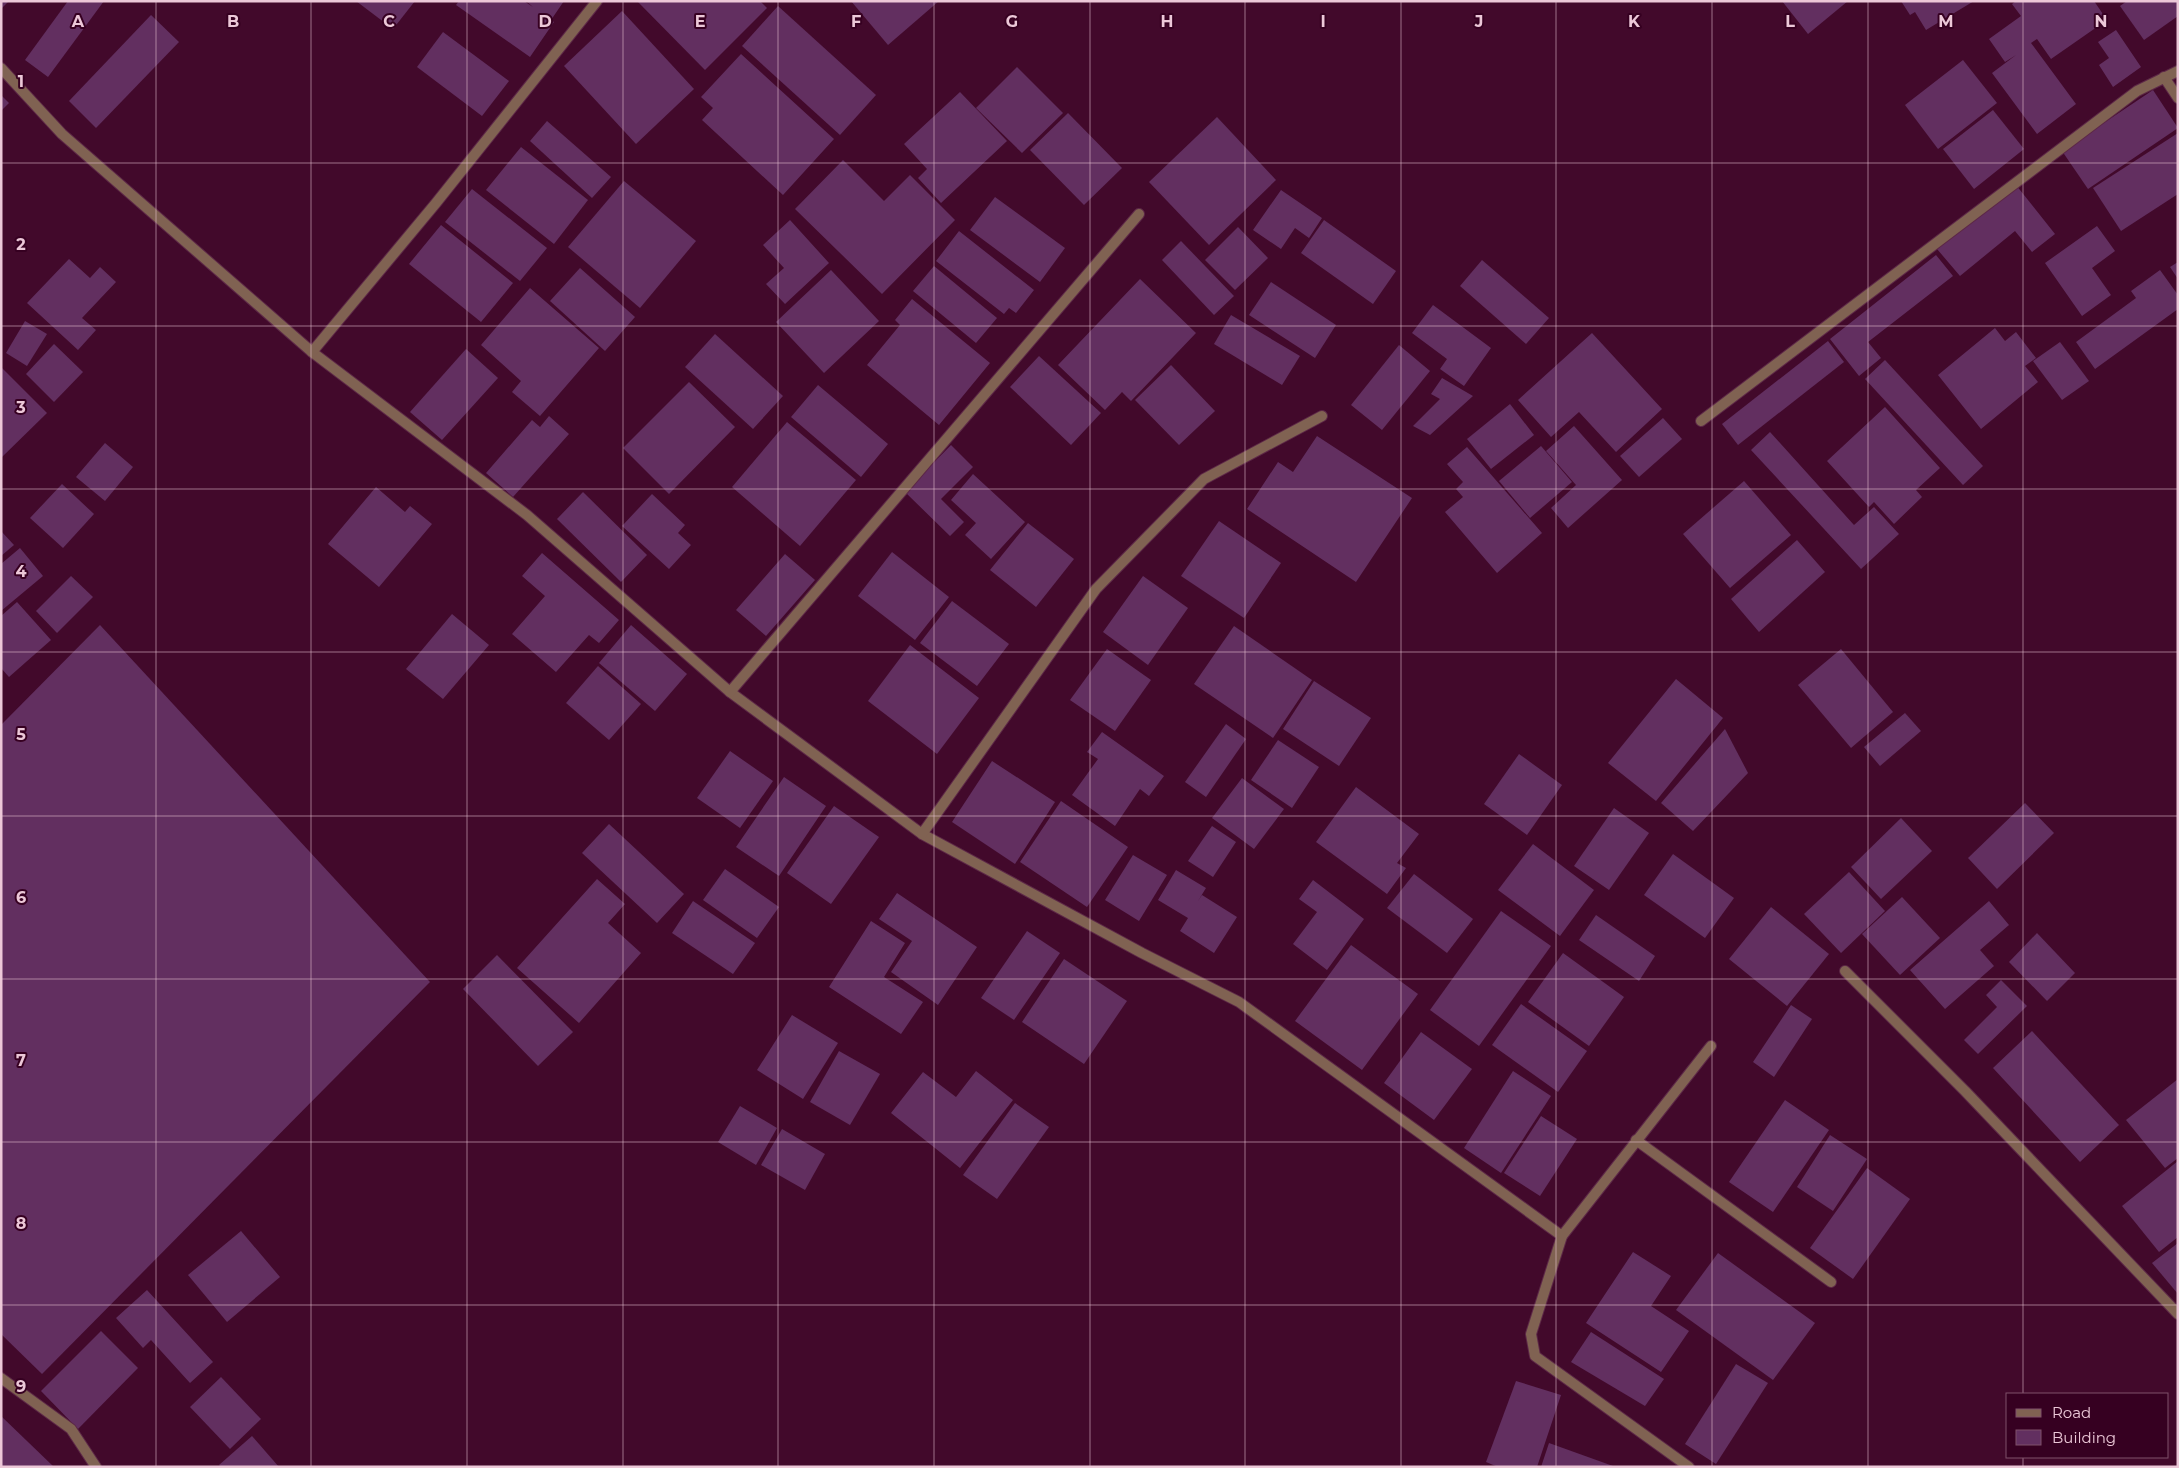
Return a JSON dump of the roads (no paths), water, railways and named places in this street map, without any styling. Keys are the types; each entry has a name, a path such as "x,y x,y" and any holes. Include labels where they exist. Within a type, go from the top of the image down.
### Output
{"street":[{"path":"312,352 436,203 597,1"},
{"path":"1,68 62,134 312,352 527,515 730,692 922,834 1142,953 1239,1002 1562,1236"},
{"path":"1701,422 2137,91 2178,71"},
{"path":"2164,77 2178,98"},
{"path":"730,692 1139,214"},
{"path":"922,834 1096,589 1204,479 1322,416"},
{"path":"1845,971 1966,1091 2178,1314"},
{"path":"1689,1467 1535,1356 1531,1334 1562,1236 1710,1046"},
{"path":"1636,1140 1831,1282"},
{"path":"1,1378 70,1429 96,1467"}]}
